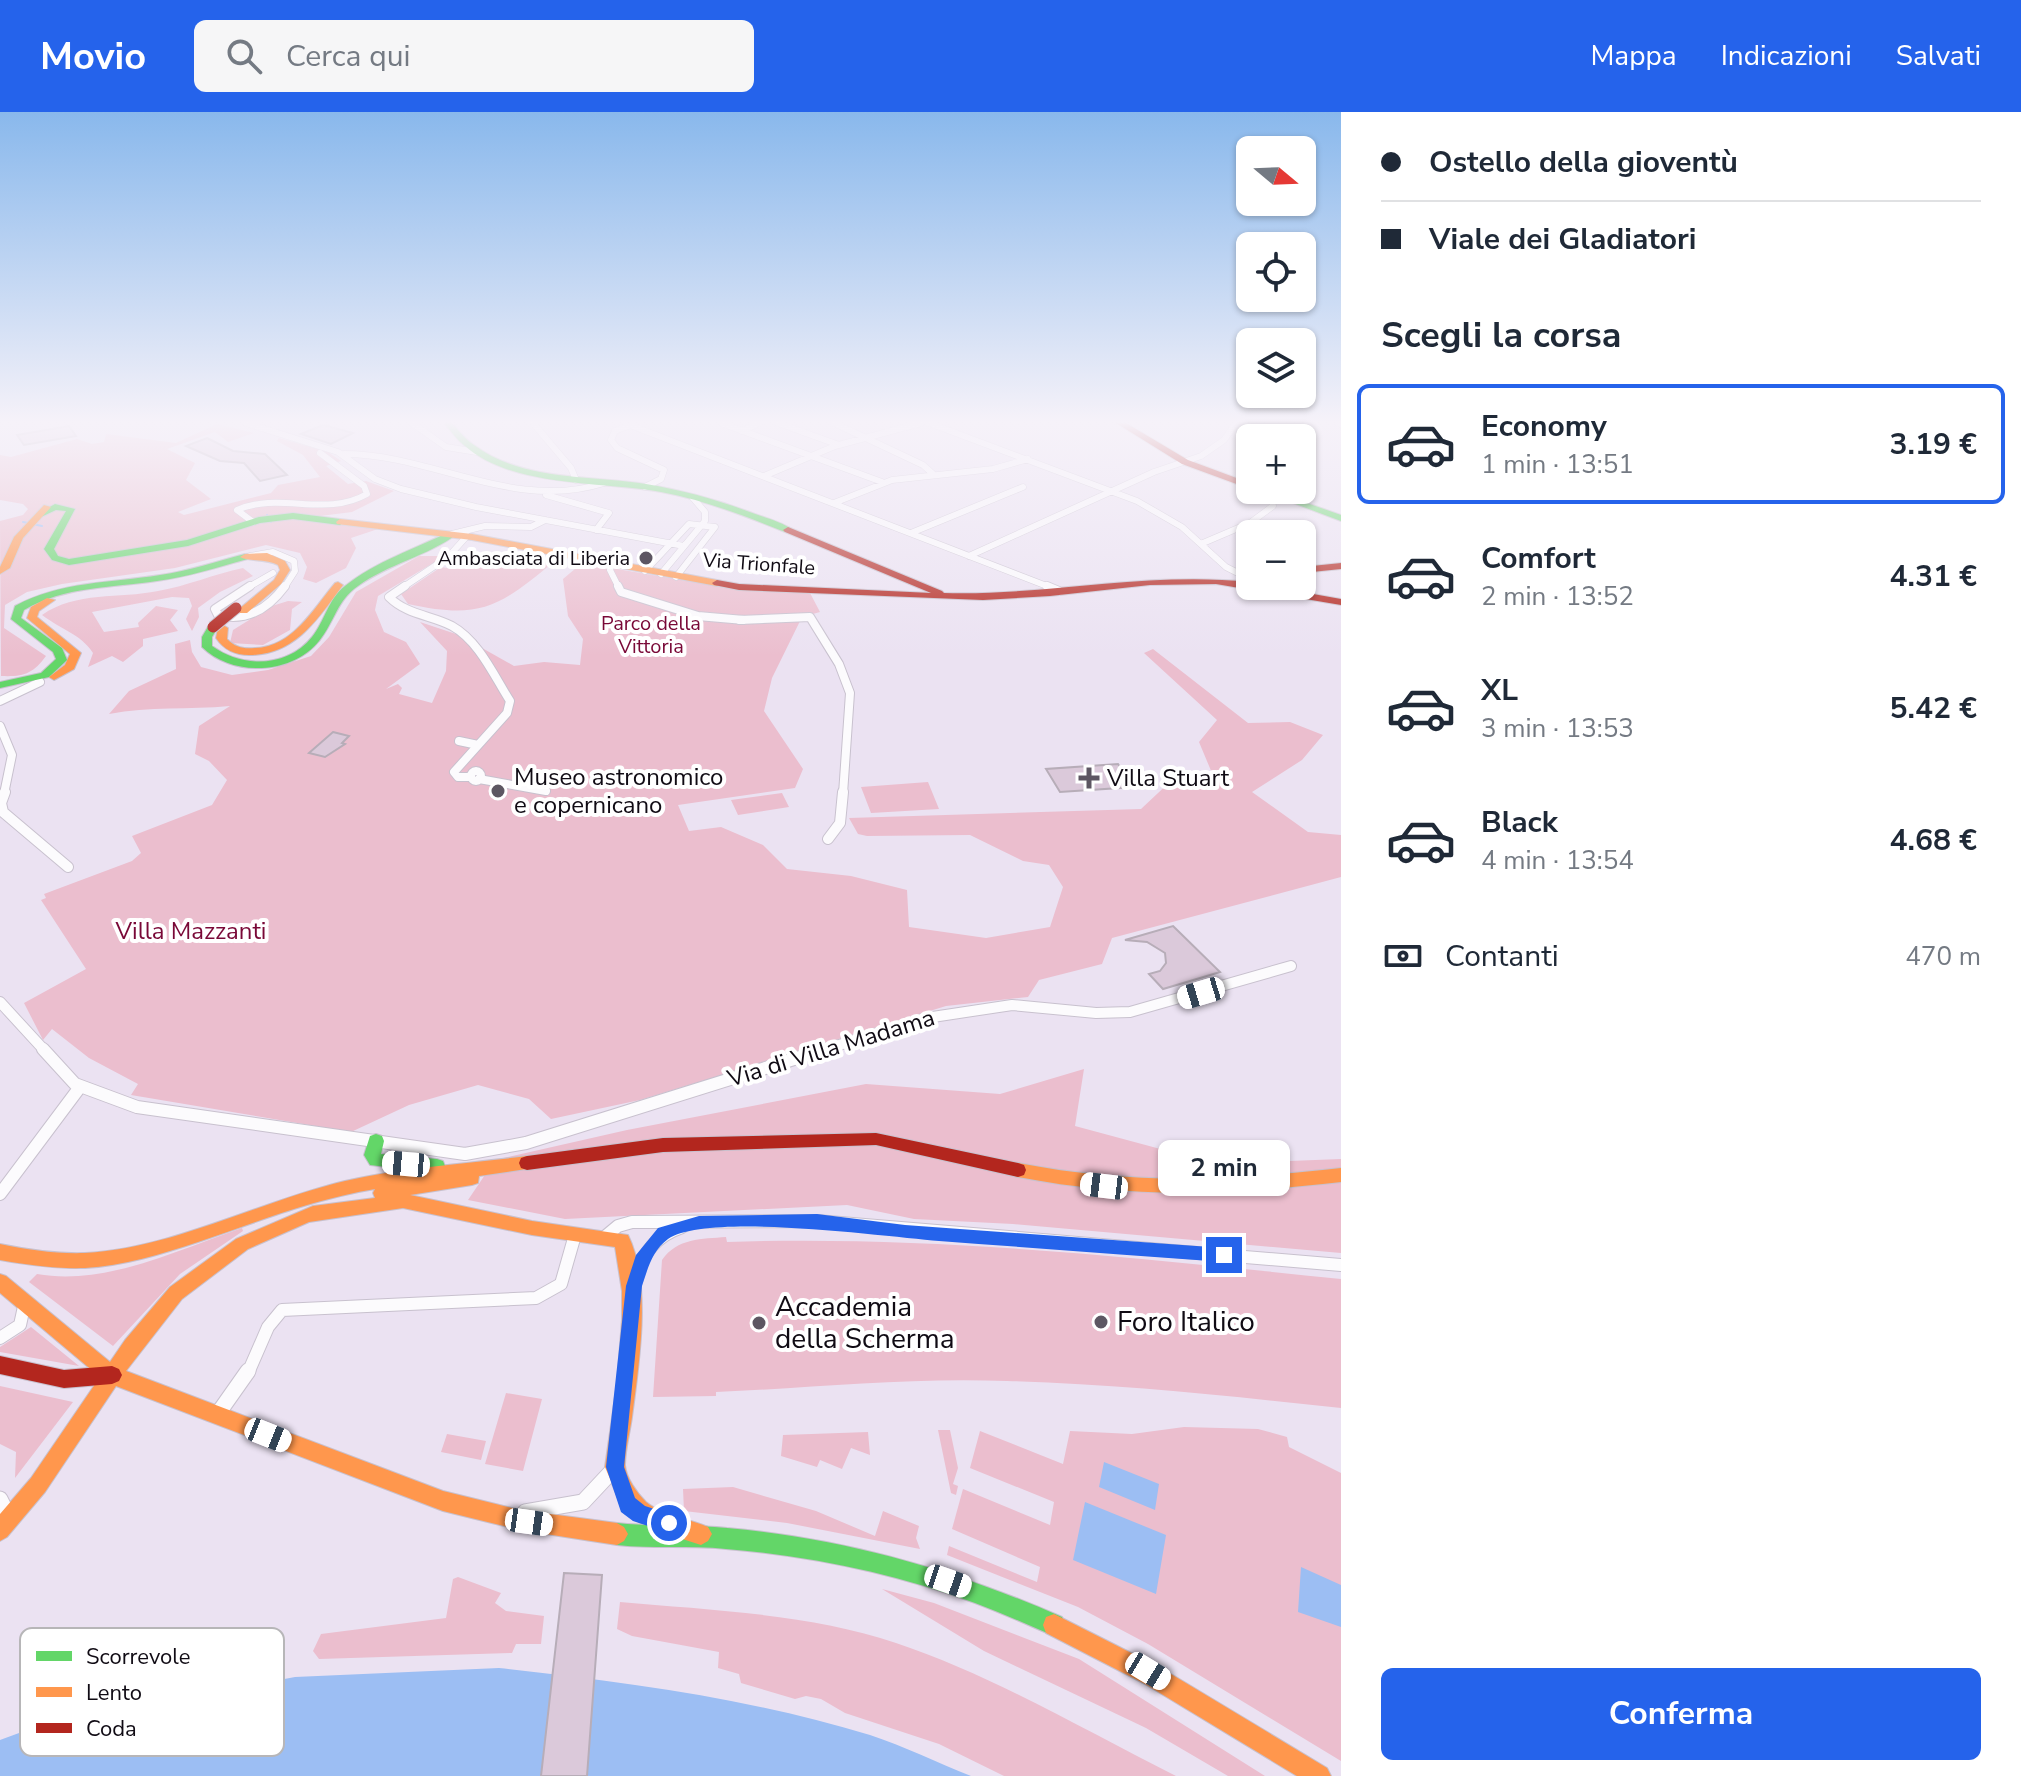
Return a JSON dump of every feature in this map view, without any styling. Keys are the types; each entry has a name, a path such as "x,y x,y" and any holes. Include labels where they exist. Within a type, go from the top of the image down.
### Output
{"main road":[{"path":"705,501 734,507 946,596"},
{"name":"Via Trionfale","path":"0,571 7,566 19,537 41,514 58,502 78,503 74,513 62,524 49,551 57,559 73,562 197,541 253,522 299,516 459,538 739,587 985,597 1175,579 1236,581"},
{"path":"1302,504 1341,518"},
{"path":"0,688 40,682 72,665 76,653 16,617 19,608 43,596 156,579 250,556 273,558 284,564 285,570 276,584 207,637 207,647 223,660 250,664 291,656 313,642 345,591 415,552 459,538"},
{"path":"27,622 37,607 65,596 162,583 249,561 267,564 273,573 239,610"},
{"path":"1316,569 1341,566"},
{"path":"909,578 985,597"},
{"name":"Via Trionfale","path":"1316,596 1341,602"},
{"path":"0,688 49,673 63,658 65,647"},
{"path":"0,1252 54,1261 111,1258 309,1196 357,1185 663,1145 861,1139 900,1143 1104,1186 1205,1189 1341,1175"},
{"path":"376,1141 372,1157 380,1161 495,1167"},
{"path":"5,1525 89,1414 112,1375 161,1309 194,1277 242,1244 304,1216 363,1196 469,1179 495,1167"},
{"path":"304,1216 373,1203 403,1201 575,1235 620,1239 628,1247 630,1306 615,1467 624,1498 636,1511 710,1537"},
{"path":"0,1282 112,1375 345,1466 499,1517 655,1538 710,1537 856,1557 991,1596 1071,1630 1136,1665 1319,1776"},
{"path":"0,1365 64,1379 112,1375"}],"street":[{"path":"253,522 237,510 254,504 342,505 352,501"},
{"path":"448,501 684,546"},
{"path":"560,501 609,513 596,530"},
{"path":"661,574 704,524 705,512 695,501"},
{"path":"828,501 1059,591"},
{"path":"834,503 839,501"},
{"path":"911,533 990,501"},
{"path":"972,555 1093,501"},
{"path":"1134,501 1158,512 1203,543 1236,574"},
{"path":"1203,543 1250,523 1273,504"},
{"path":"545,520 531,527 485,526 459,538 389,597 398,606 439,620 464,634 509,699 507,713 454,772 458,777 546,791"},
{"path":"645,571 689,524 704,524 716,529 676,577"},
{"path":"250,556 264,552 284,555 294,561 295,571 284,586 250,617 238,620 218,615 215,609 221,603 273,573"},
{"path":"612,564 610,570 621,592 698,616 769,622 794,615 812,618 849,686 850,714 842,811 840,823 828,839"},
{"path":"0,701 40,682"},
{"path":"0,726 10,740 14,758 0,805 68,867"},
{"path":"459,741 478,745"},
{"name":"Via di Villa Madama","path":"80,1087 159,1112 465,1154 493,1152 926,1018 1016,1005 1087,1013 1130,1012 1291,966"},
{"path":"0,1002 80,1087 0,1194"},
{"path":"606,1236 618,1226 632,1222 826,1222 1341,1265"},
{"path":"630,1306 638,1269 648,1248 664,1233 699,1223"},
{"path":"217,1415 246,1377 268,1327 282,1310 536,1298 555,1290 562,1281 575,1235"},
{"path":"0,1338 18,1327 24,1316 24,1301"},
{"path":"499,1517 583,1502 603,1485 615,1467"},
{"path":"0,1499 5,1525"}],"green space":[{"path":"4,501 207,501 178,512 184,515 241,501 375,501 352,512 312,517 384,527 351,538 356,548 346,568 316,583 303,579 307,567 300,553 266,545 175,568 27,592 5,605 4,628 46,656 27,673 1,676 0,521 23,515 28,509 23,504"},
{"path":"512,552 555,561 503,599 472,610 433,609 408,604 401,594 441,567 452,569"},
{"path":"419,556 445,556 378,596 375,610 384,632 406,642 420,664 386,689 398,684 402,688 399,694 432,703 446,671 447,651 420,622 459,635 514,666 544,662 580,665 583,639 568,616 563,579 582,563 740,590 809,591 820,612 802,617 772,678 764,711 803,769 795,788 678,805 689,831 721,827 763,845 787,869 851,876 907,890 909,927 986,938 1050,927 1063,887 1049,865 1023,861 970,835 867,836 858,834 849,818 1141,809 1174,778 1217,785 1199,742 1217,720 1144,653 1153,649 1248,723 1290,722 1323,735 1302,760 1252,792 1308,832 1341,835 1341,877 1112,938 1102,964 1039,980 1028,997 946,1006 640,1100 551,1119 529,1099 478,1085 409,1105 351,1132 131,1095 138,1084 89,1058 52,1029 43,1040 24,1003 86,969 41,900 46,898 44,894 132,861 141,853 132,836 212,805 227,780 209,761 195,754 199,726 230,706 109,714 129,691 176,669 175,644 190,640 192,652 201,667 232,675 268,670 311,656 329,637 356,592"},
{"path":"243,568 253,576 220,592 198,608 199,617 192,631 186,619 192,606 189,598 172,597 92,612 104,632 139,627 138,623 156,606 178,610 170,620 178,631 143,639 143,646 123,662 112,656 88,667 93,653 88,646 42,615 69,602 158,591"},
{"path":"288,601 302,602 292,609 290,630 263,645 230,643 233,630 272,606"},
{"path":"928,782 939,809 871,813 861,787"},
{"path":"782,793 789,807 738,815 731,800"},
{"path":"1084,1069 1075,1126 1216,1164 1341,1159 1341,1253 1013,1224 914,1219 847,1205 565,1219 468,1200 495,1160 627,1130 866,1084 1000,1094"},
{"path":"242,1228 243,1231 180,1274 113,1346 29,1282 37,1274 89,1275 115,1271"},
{"name":"Foro Italico","path":"726,1237 727,1242 880,1242 1034,1250 1341,1279 1341,1408 1132,1388 971,1380 653,1397 662,1260 675,1247 683,1244"},
{"path":"31,1327 79,1366 0,1352 0,1347"},
{"path":"0,1386 73,1402 15,1478 16,1452 0,1444"},
{"path":"506,1393 542,1399 523,1471 485,1464"},
{"path":"1184,1427 1258,1429 1287,1437 1289,1447 1341,1473 1341,1761 1148,1644 1078,1607 947,1555 949,1546 1037,1582 1040,1567 952,1529 963,1489 1050,1525 1054,1502 970,1468 980,1431 1063,1464 1070,1431 1132,1434"},
{"path":"938,1430 950,1430 958,1468 953,1484 958,1486 956,1495 951,1493"},
{"path":"868,1432 870,1455 851,1448 842,1469 820,1460 817,1467 781,1456 783,1435"},
{"path":"447,1434 486,1441 481,1460 441,1452"},
{"path":"733,1487 816,1511 875,1536 883,1511 919,1526 916,1538 920,1549 787,1523 684,1511 683,1489"},
{"path":"458,1577 501,1593 495,1603 506,1611 544,1616 541,1644 516,1644 512,1653 319,1659 313,1651 321,1634 446,1618 453,1579"},
{"path":"882,1589 934,1603 1079,1659 1265,1776 1228,1776 1146,1728 984,1651"},
{"path":"620,1602 795,1619 896,1643 1003,1687 1176,1776 1004,1776 939,1744 845,1713 821,1699 806,1696 795,1699 741,1683 739,1674 718,1668 719,1652 632,1636 617,1629"}],"water":[{"path":"1104,1462 1159,1484 1155,1510 1099,1487"},
{"path":"1085,1502 1166,1535 1156,1594 1073,1560"},
{"path":"1301,1567 1341,1585 1341,1627 1298,1612"},
{"path":"499,1668 640,1686 733,1701 824,1722 870,1735 971,1776 0,1776 0,1740 20,1733 20,1756 284,1756 284,1679"}],"building":[{"path":"333,732 349,736 342,743 345,744 325,757 309,753"},
{"name":"Villa Stuart","path":"1118,764 1134,787 1060,792 1046,769"},
{"path":"1173,926 1220,972 1163,989 1149,974 1160,971 1166,963 1165,953 1147,942 1125,940"},
{"path":"564,1573 602,1575 587,1776 541,1776"}],"waterway":[{"path":"267,515 271,522"},
{"path":"23,522 42,526"}],"traffic: fast":[{"path":"705,501 788,530"},
{"path":"1302,504 1341,518"},
{"path":"41,514 55,507 71,509 49,549 55,558 69,562 188,543 259,520 293,516 340,522"},
{"path":"213,627 207,637 207,647 232,662 261,665 291,658 314,641 337,600 347,589 384,566 452,534"},
{"path":"0,685 45,675 62,660 58,650 16,619 19,608 34,600 68,589 171,576 245,557"},
{"path":"376,1141 372,1155 376,1160 437,1166"},
{"path":"617,1534 726,1538 853,1557 976,1592 1054,1625"}],"traffic: slow":[{"path":"0,571 7,566 19,537 47,507"},
{"path":"340,522 472,537 717,583"},
{"path":"243,611 278,582 285,570 282,563 267,556 245,557"},
{"path":"223,628 221,638 235,650 264,651 278,647 300,632 338,585"},
{"path":"50,600 35,609 32,618 76,653 70,667 54,677"},
{"path":"0,1252 44,1261 88,1260 132,1254 347,1187 527,1163"},
{"path":"1018,1170 1100,1183 1179,1187 1258,1184 1341,1175"},
{"path":"381,1193 472,1178"},
{"path":"304,1216 403,1201 532,1228 622,1240 628,1263 631,1320 615,1467 628,1497 637,1507 657,1520 701,1534"},
{"path":"0,1530 38,1485 132,1346 176,1293 242,1244 313,1213"},
{"path":"0,1282 112,1375 443,1501 520,1520 617,1534"},
{"path":"1054,1625 1153,1676 1319,1776"}],"traffic: jam":[{"path":"788,530 939,593"},
{"path":"1316,569 1341,566"},
{"path":"717,583 739,587 983,597 1150,582 1236,583"},
{"path":"1316,598 1341,602"},
{"path":"213,627 236,608"},
{"path":"527,1163 663,1145 876,1139 1018,1170"},
{"path":"0,1365 64,1379 112,1375"}],"place":[{"name":"Ambasciata di Liberia","path":"646,558"},
{"name":"Villa Stuart","path":"1089,778"},
{"name":"Museo astronomico e copernicano","path":"498,791"},
{"name":"Foro Italico","path":"1101,1322"},
{"name":"Accademia della Scherma","path":"759,1323"}],"route":[{"path":"669,1523 640,1515 628,1505 615,1467 634,1286 644,1255 664,1233 699,1223 817,1221 905,1231 1224,1255"}],"park label":[{"name":"Parco della Vittoria","path":"651,634"},
{"name":"Villa Mazzanti","path":"191,931"}]}
